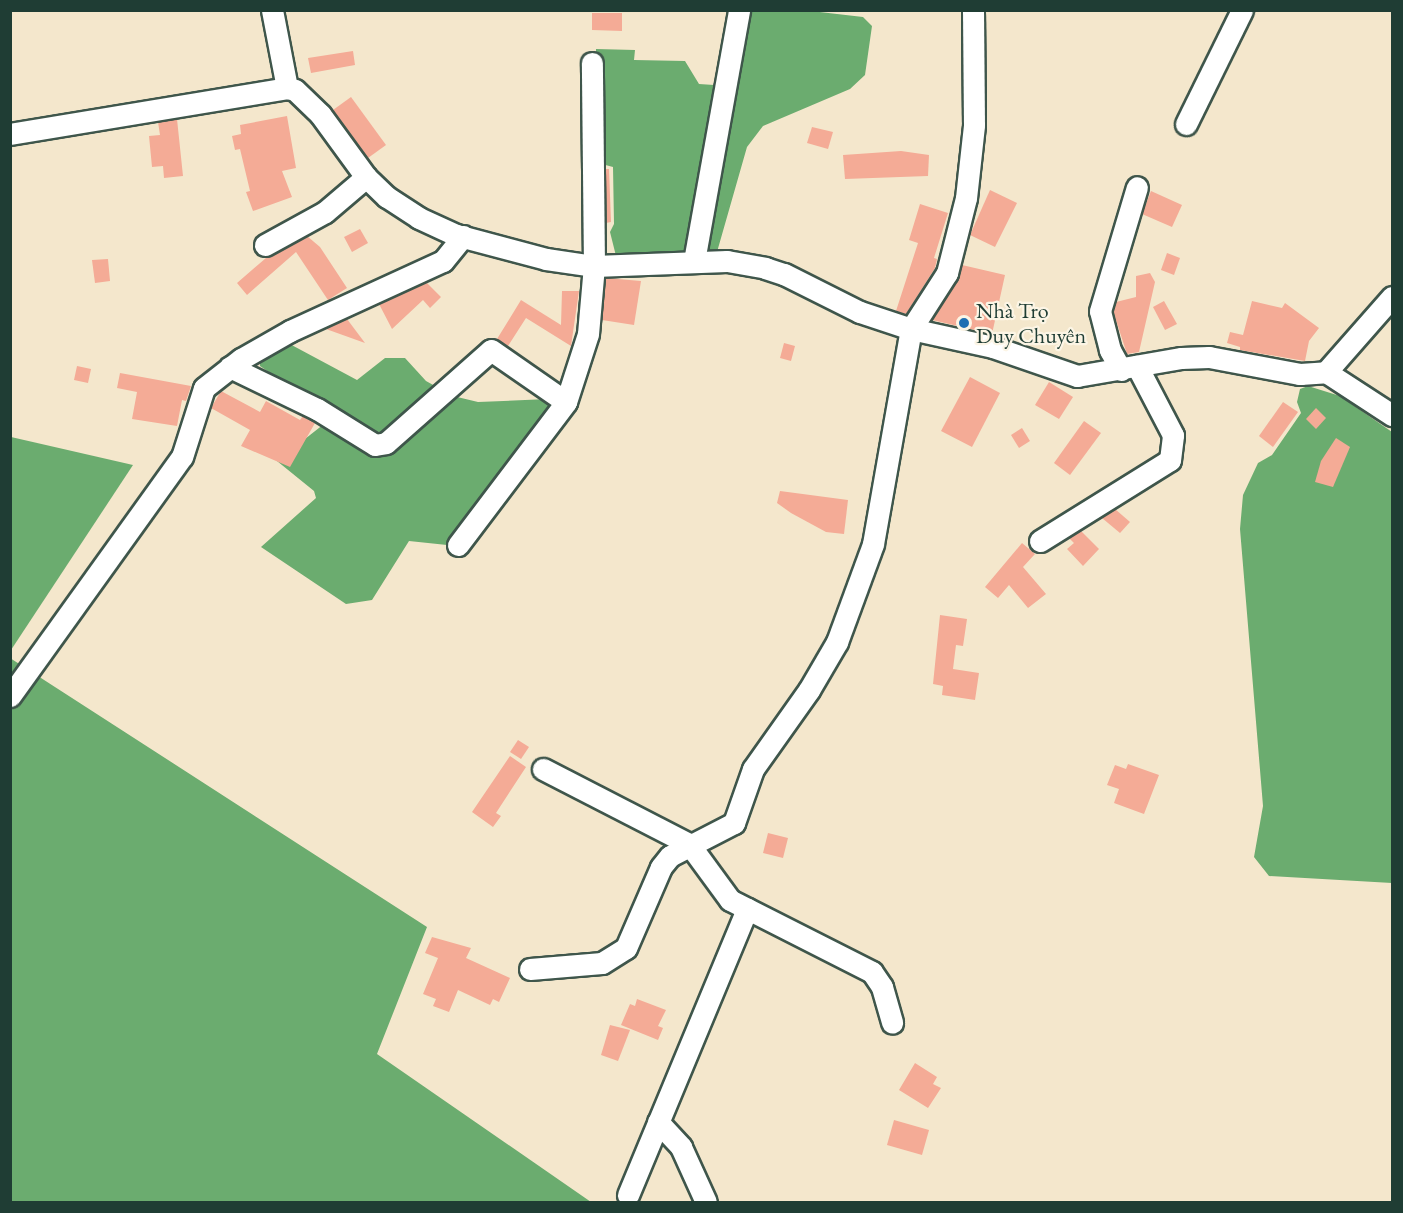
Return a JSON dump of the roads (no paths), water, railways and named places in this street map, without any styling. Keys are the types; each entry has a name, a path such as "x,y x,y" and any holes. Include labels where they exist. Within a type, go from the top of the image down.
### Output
{"street":[{"path":"272,10 287,88"},
{"path":"694,261 739,10"},
{"path":"530,969 582,967 616,957 626,948 661,867 677,850 734,823 753,769 809,690 837,642 873,544 910,329 947,273 966,198 974,125 973,10"},
{"path":"1186,124 1242,10"},
{"path":"459,545 566,402 588,334 594,266 592,63"},
{"path":"10,134 287,88 295,90 320,114 366,177 387,197 418,218 463,236 546,260 594,266 727,261 784,274 860,312 910,329 993,347 1077,376 1209,357 1300,374 1326,372 1392,415"},
{"path":"265,245 325,212 366,177"},
{"path":"1040,541 1170,460 1173,435 1129,368 1110,350 1100,311 1137,187"},
{"path":"10,696 182,457 204,388 230,367 300,326 443,261 463,236"},
{"path":"1326,372 1392,297"},
{"path":"230,367 317,409 375,445 386,443 491,350 566,402"},
{"path":"543,769 689,844 730,900 872,972 882,987 892,1023"},
{"path":"628,1195 747,909"},
{"path":"658,1122 681,1147 705,1203"}],"place":[{"name":"Nhà Trọ Duy Chuyên","path":"964,323"}]}
